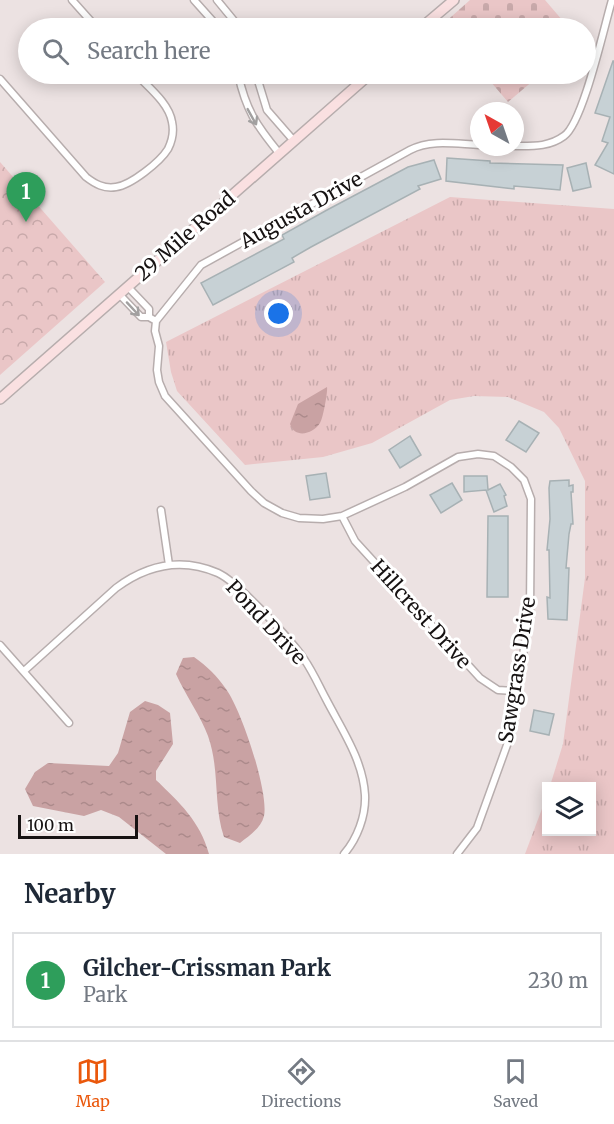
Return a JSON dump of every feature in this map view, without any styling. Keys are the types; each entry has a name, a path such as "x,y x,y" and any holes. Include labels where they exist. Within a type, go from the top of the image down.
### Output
{"street":[{"path":"194,0 210,18"},
{"path":"217,0 232,18"},
{"path":"433,18 454,0"},
{"path":"596,56 612,0"},
{"path":"76,1 89,18"},
{"path":"0,79 86,177 93,183 107,187 130,183 168,148 171,142 173,125 167,109 145,84"},
{"path":"240,84 243,97 259,129 279,153"},
{"path":"259,84 267,110 294,141"},
{"name":"29 Mile Road","path":"0,399 359,84"},
{"path":"524,146 541,147 567,135 579,115 588,84"},
{"name":"Augusta Drive","path":"156,321 201,265 420,144 470,145"},
{"path":"128,286 148,309 149,317"},
{"path":"119,294 141,317 149,317 156,321"},
{"name":"Sawgrass Drive","path":"156,321 159,382 165,396 251,491 264,503 282,513 299,518 323,519 342,516 405,487 458,457 477,454 494,456 512,467 524,480 531,499 530,609 511,734 477,828 457,854"},
{"path":"160,510 169,565"},
{"name":"Hillcrest Drive","path":"342,516 355,541 480,678 498,690 516,691"},
{"name":"Pond Drive","path":"24,671 131,577 149,568 169,565 201,567 232,580 305,660 357,759 363,777 364,812 358,831 344,854"},
{"path":"0,645 69,723"}],"green space":[{"path":"470,0 545,0 560,18 450,18"},
{"path":"493,84 529,84 508,102"},
{"path":"0,162 105,282 0,375"},
{"path":"450,197 614,209 614,854 525,854 542,809 542,836 596,836 596,782 551,782 563,744 585,578 585,481 559,428 544,412 508,397 474,396 450,400 372,443 323,457 245,465 177,391 166,342"}],"water":[{"path":"327,387 325,405 317,427 304,433 292,429 290,424 298,404"},
{"path":"194,657 215,676 232,699 246,732 258,771 264,816 251,835 240,843 224,837 212,749 205,729 176,674 183,658"},
{"path":"145,701 158,705 170,713 173,744 156,771 156,780 181,804 194,822 209,854 166,854 119,817 101,810 84,816 33,806 25,789 35,772 48,763 109,766 118,753 130,712"}],"building":[{"path":"613,61 614,174 595,165 608,143 602,141 610,117 595,113"},
{"path":"447,158 490,161 490,163 563,165 560,190 514,186 514,189 446,181"},
{"path":"434,160 441,179 418,186 420,189 311,247 292,258 294,262 213,305 201,283 284,239 282,235 408,167"},
{"path":"586,163 591,187 573,191 567,168"},
{"path":"519,421 539,433 526,452 506,440"},
{"path":"410,436 421,455 400,468 389,450"},
{"path":"326,473 330,497 310,500 306,476"},
{"path":"464,476 487,476 488,490 500,484 506,495 504,496 507,506 494,512 486,490 464,492"},
{"path":"569,480 569,486 573,485 573,492 571,492 573,524 571,524 569,534 566,568 569,568 567,620 548,619 547,597 550,598 549,550 547,550 550,481"},
{"path":"452,483 462,500 441,513 430,495"},
{"path":"488,516 508,516 508,597 487,597"},
{"path":"534,710 554,714 549,735 530,731"}],"place":[{"name":"Gilcher-Crissman Park","path":"26,222"}]}
